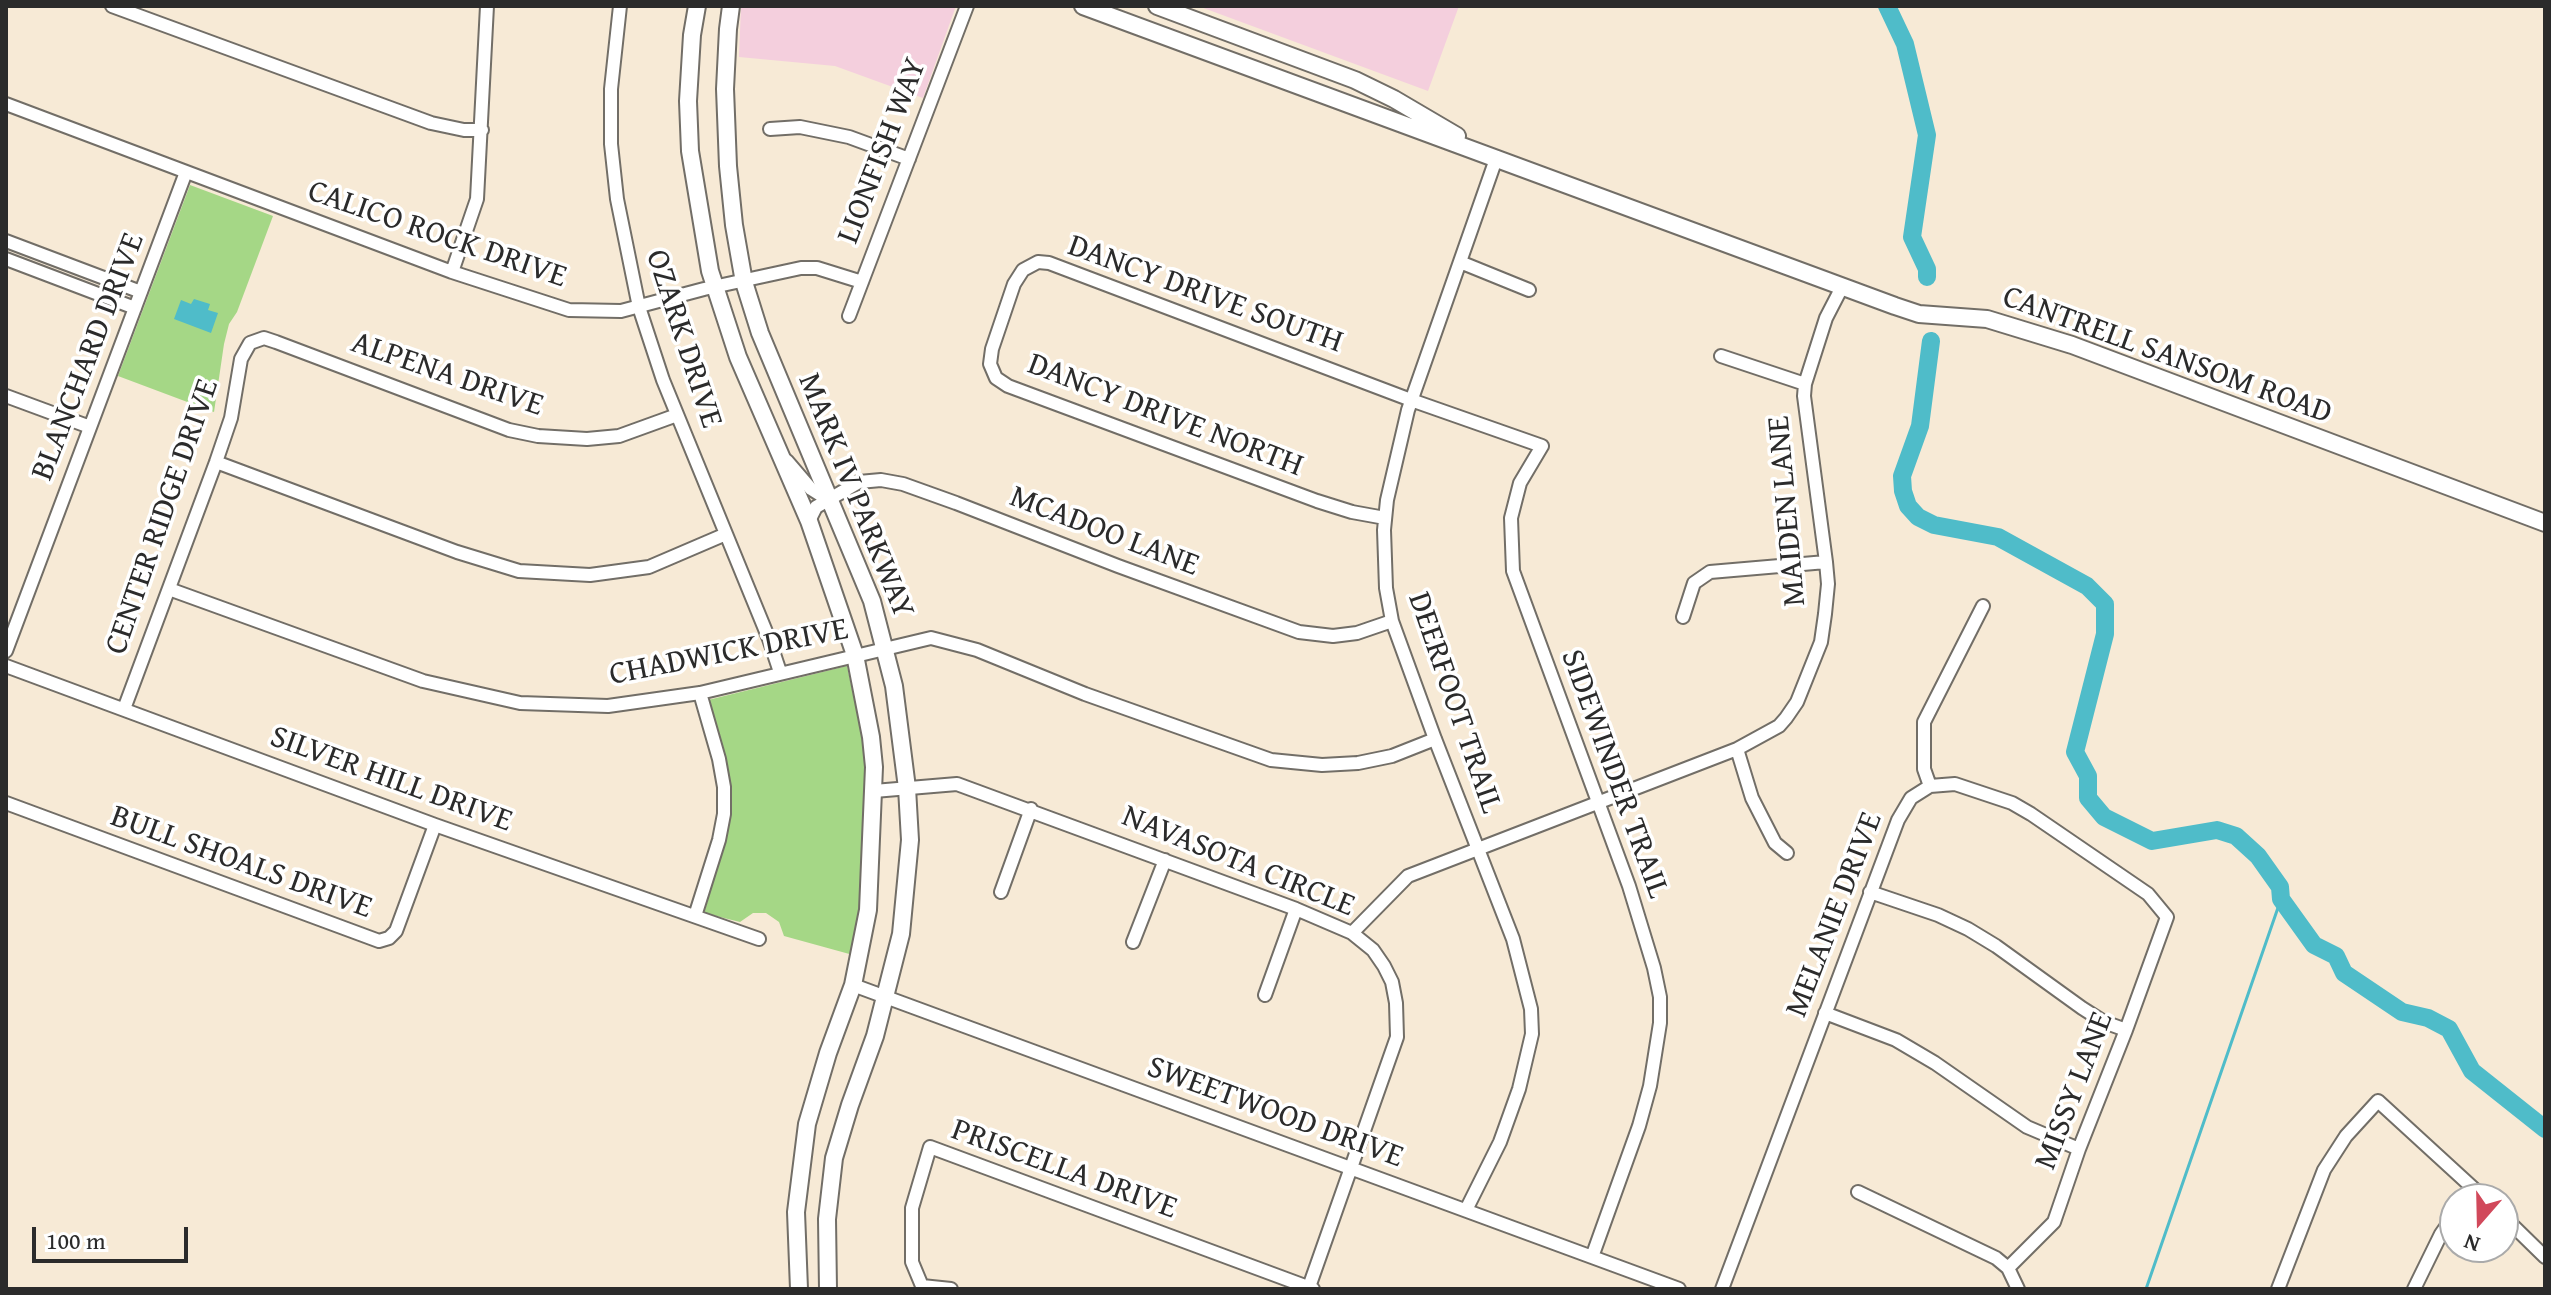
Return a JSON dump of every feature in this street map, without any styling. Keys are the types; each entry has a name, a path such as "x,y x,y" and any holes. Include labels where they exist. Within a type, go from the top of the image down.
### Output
{"main road":[{"name":"MARK IV PARKWAY","path":"697,6 688,101 690,151 715,287 738,357 809,521 855,655 871,737 874,791 868,910 853,985 807,1124 796,1212 799,1289"},
{"name":"MARK IV PARKWAY","path":"731,6 725,89 728,166 744,282 760,333 872,601 894,686 907,788 910,840 901,934 875,1036 834,1158 827,1219 828,1289"},
{"name":"CANTRELL SANSOM ROAD","path":"1083,6 1115,12 1338,100 1842,287 1919,314 1987,319 2072,345 2545,523"},
{"name":"CANTRELL SANSOM ROAD","path":"1157,6 1346,76 1394,99 1496,159"},
{"path":"1338,100 1346,76"}],"street":[{"path":"112,6 431,123 456,129 482,130"},
{"path":"452,272 477,199 487,6"},
{"name":"OZARK DRIVE","path":"620,6 611,89 611,144 617,199 639,307 677,415 780,672"},
{"name":"LIONFISH WAY","path":"849,316 967,6"},
{"name":"CALICO ROCK DRIVE","path":"6,104 452,272 569,310 621,311 801,268 817,268 862,282"},
{"path":"770,129 800,127 849,137 909,159"},
{"name":"DEERFOOT TRAIL","path":"1466,1210 1500,1142 1519,1089 1532,1034 1531,1009 1520,963 1392,621 1386,588 1385,518 1393,470 1411,400 1496,159"},
{"name":"BLANCHARD DRIVE","path":"6,651 186,172"},
{"path":"135,308 7,260 10,243 141,292"},
{"name":"DANCY DRIVE SOUTH","path":"1005,311 1014,284 1023,270 1038,262 1049,263 1411,400"},
{"path":"1460,262 1529,290"},
{"name":"MAIDEN LANE","path":"1352,933 1408,876 1737,749 1779,726 1797,702 1821,642 1828,584 1804,396 1826,318 1842,287"},
{"name":"DANCY DRIVE NORTH","path":"1005,311 990,364 996,378 1008,386 1317,501 1385,518"},
{"name":"ALPENA DRIVE","path":"250,343 264,338 509,430 538,436 587,439 619,436 677,415"},
{"name":"CENTER RIDGE DRIVE","path":"124,709 216,462 231,418 241,359 250,343"},
{"path":"1721,356 1805,384"},
{"path":"6,396 90,427"},
{"name":"SIDEWINDER TRAIL","path":"1411,400 1542,446 1520,483 1511,518 1513,571 1629,886 1654,968 1660,997 1660,1023 1646,1099 1592,1257"},
{"path":"780,452 811,489 830,501"},
{"path":"216,462 457,552 519,571 590,575 649,567 726,534"},
{"name":"MCADOO LANE","path":"809,521 816,507 859,482 881,480 903,484 1299,632 1333,636 1357,633 1392,621"},
{"path":"1683,617 1694,583 1710,572 1826,562"},
{"name":"CHADWICK DRIVE","path":"169,589 423,681 520,703 608,706 700,693 931,638 998,658 1085,694 1257,755 1294,764 1358,763 1392,756 1435,739"},
{"path":"1930,786 1924,769 1924,722 1983,606"},
{"name":"SILVER HILL DRIVE","path":"6,666 435,825 759,939"},
{"path":"695,916 724,814 724,787 719,759 700,693"},
{"path":"1737,749 1752,798 1775,843 1787,853"},
{"name":"NAVASOTA CIRCLE","path":"874,791 957,784 1296,909 1352,933 1373,950 1392,982 1397,1037 1311,1288"},
{"name":"MISSY LANE","path":"1930,786 1955,784 2012,803 2148,894 2167,917 2054,1222 2008,1268"},
{"name":"MELANIE DRIVE","path":"1722,1289 1898,820 1911,798 1930,786"},
{"name":"BULL SHOALS DRIVE","path":"6,803 379,941 389,938 396,931 435,825"},
{"path":"1001,892 1031,809"},
{"path":"1133,942 1165,860"},
{"path":"1870,892 1938,915 1968,929 2082,1008 2104,1022 2126,1030"},
{"path":"1265,995 1296,909"},
{"name":"SWEETWOOD DRIVE","path":"853,985 1679,1289"},
{"path":"1825,1013 1896,1040 1935,1063 2027,1127 2079,1149"},
{"path":"2278,1289 2324,1170 2346,1136 2378,1101 2463,1183"},
{"name":"PRISCELLA DRIVE","path":"951,1289 922,1286 912,1262 912,1208 930,1147 1311,1288"},
{"path":"1858,1192 1996,1258 2008,1268 2018,1289"},
{"path":"2519,1232 2545,1257"},
{"path":"2414,1289 2439,1238"}],"shaded area":[{"path":"741,6 956,6 923,98 835,66 739,57"},
{"path":"1198,6 1459,6 1428,91"}],"green space":[{"path":"190,185 273,216 237,312 229,324 214,412 118,376"},
{"path":"847,666 863,741 867,811 863,892 853,955 784,936 779,922 766,913 753,913 740,922 704,913 724,846 732,794 708,700"}],"water":[{"path":"194,299 210,304 208,310 218,313 211,333 174,319 181,300 191,304"}],"waterway":[{"path":"1887,6 1905,44 1927,135 1912,237 1927,269 1927,277"},
{"path":"1931,341 1920,426 1902,476 1908,506 1918,517 1934,525 1998,537 2087,586 2105,604 2105,634 2075,752 2088,776 2088,798 2104,817 2152,841 2217,830 2236,836 2258,856 2280,887 2281,899 2314,945 2336,956 2344,973 2402,1012 2428,1018 2449,1029 2472,1071 2545,1129"},
{"path":"2146,1289 2281,899"}]}
